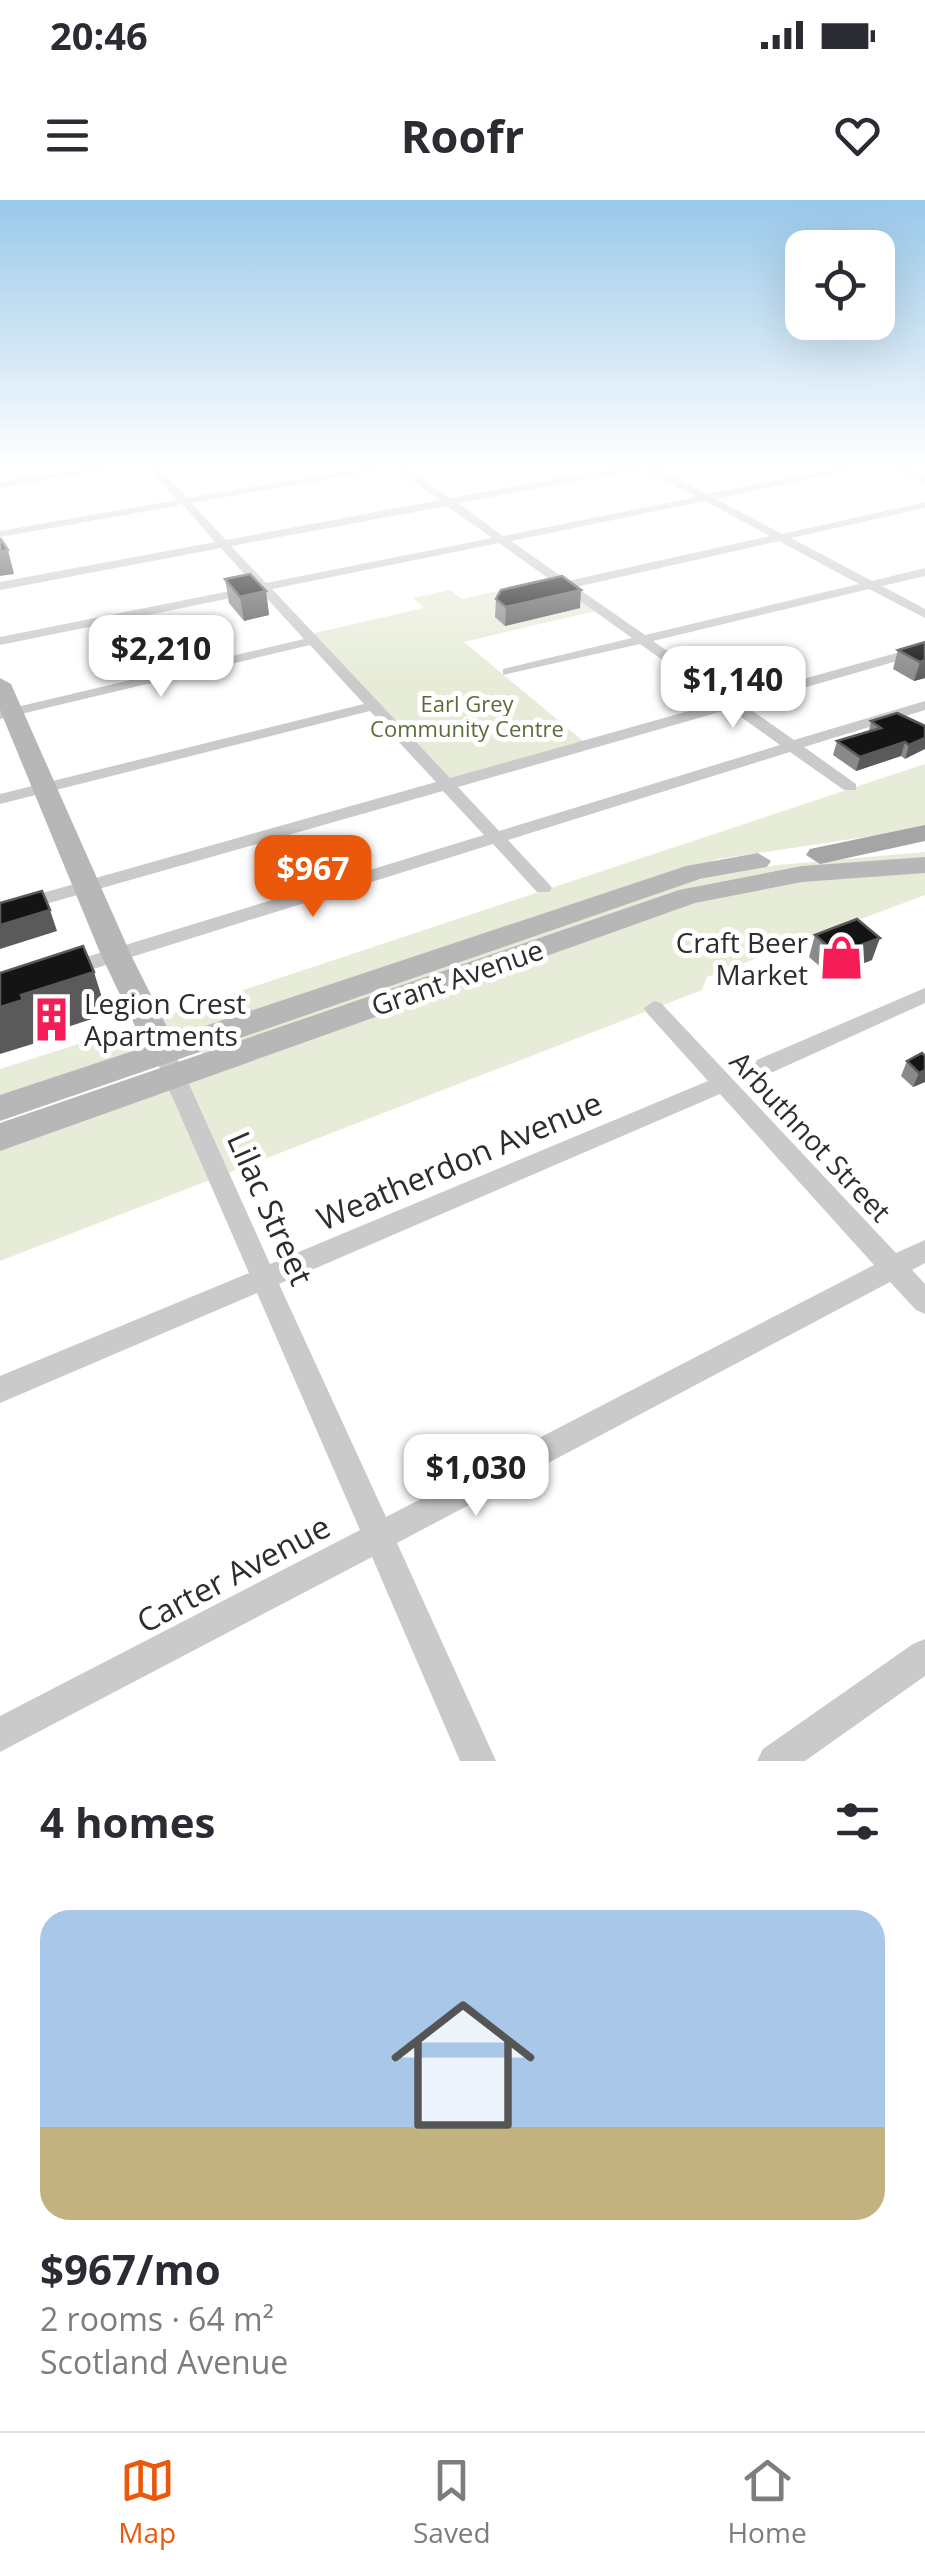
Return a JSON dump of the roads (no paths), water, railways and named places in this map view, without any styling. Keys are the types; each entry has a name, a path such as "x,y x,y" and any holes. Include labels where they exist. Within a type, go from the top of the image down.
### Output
{"main road":[{"name":"Lilac Street","path":"0,684 6,713 169,1065"},
{"path":"820,856 925,834"},
{"name":"Grant Avenue","path":"0,1137 169,1065 695,872 925,846"},
{"name":"Grant Avenue","path":"0,1108 169,1065 688,896 802,874 925,865"}],"street":[{"path":"217,538 543,888"},
{"path":"0,586 256,538"},
{"path":"499,538 850,787"},
{"path":"0,641 512,538"},
{"path":"567,585 780,538 925,614"},
{"path":"508,672 866,583 925,572"},
{"path":"6,713 312,642"},
{"path":"0,911 925,648"},
{"path":"50,975 925,705"},
{"path":"0,800 372,706"},
{"path":"766,1066 925,996"},
{"name":"Arbuthnot Street","path":"654,1008 925,1302"},
{"name":"Lilac Street","path":"169,1065 478,1761"},
{"name":"Weatherdon Avenue","path":"0,1390 722,1084"},
{"name":"Carter Avenue","path":"0,1736 925,1250"},
{"path":"775,1761 925,1656"}],"place":[{"name":"Craft Beer Market","path":"841,958"},
{"name":"Legion Crest Apartments","path":"51,1019"}],"park label":[{"name":"Earl Grey Community Centre","path":"467,716"}]}
